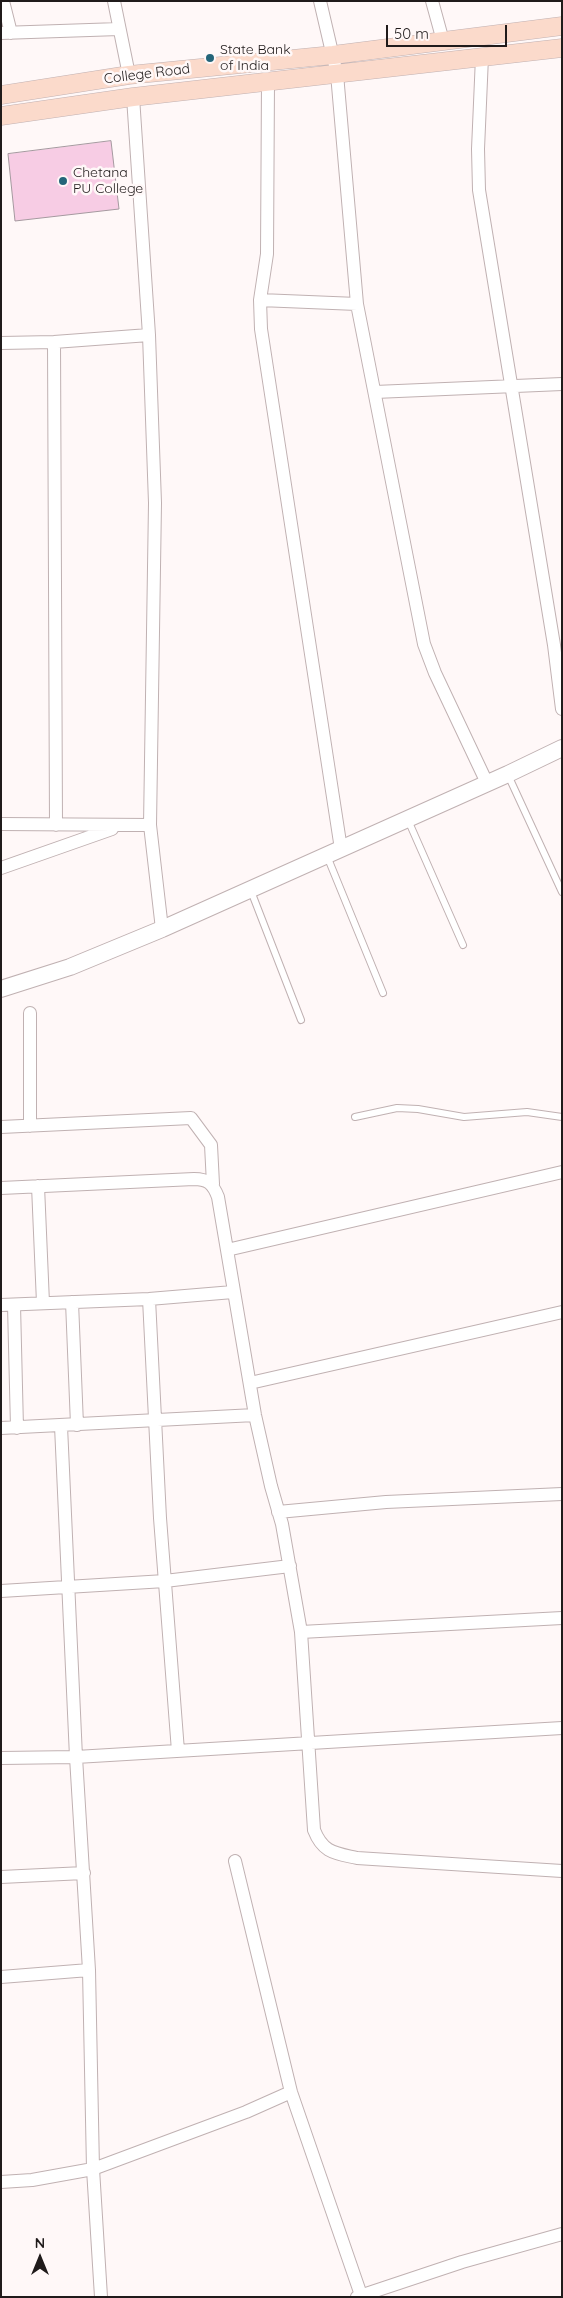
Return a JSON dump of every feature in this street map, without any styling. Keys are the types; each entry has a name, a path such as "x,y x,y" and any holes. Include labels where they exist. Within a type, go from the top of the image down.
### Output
{"main road":[{"name":"College Road","path":"1,96 129,75 333,55 562,26"},
{"name":"College Road","path":"1,116 132,97 562,48"}],"street":[{"path":"4,1 6,33 119,29"},
{"path":"114,1 129,75"},
{"path":"320,1 337,74 357,304 424,644 434,673 487,783"},
{"path":"432,1 443,41"},
{"path":"482,57 478,149 479,190 558,644 562,709"},
{"path":"268,82 267,254 260,300 261,329 334,852"},
{"path":"132,97 149,335 155,503 150,825 162,929"},
{"path":"260,300 357,304"},
{"path":"1,343 54,342 149,335"},
{"path":"54,342 56,825"},
{"path":"375,392 562,384"},
{"path":"1,989 70,967 162,929 562,748"},
{"path":"1,824 150,825"},
{"path":"1,868 122,826"},
{"path":"30,1013 30,1126"},
{"path":"1,1127 191,1118 211,1145 213,1184 218,1197 255,1415 290,1566 301,1632 314,1830 319,1842 330,1852 367,1859 562,1871"},
{"path":"227,1250 562,1172"},
{"path":"1,1188 194,1179 203,1179 213,1184"},
{"path":"38,1186 43,1303"},
{"path":"17,1428 8,1305 149,1299 233,1292"},
{"path":"149,1299 160,1518 178,1751"},
{"path":"72,1302 77,1425"},
{"path":"250,1383 562,1312"},
{"path":"1,1428 255,1415"},
{"path":"61,1426 76,1757 90,1970 93,2168 101,2297"},
{"path":"278,1512 386,1502 562,1494"},
{"path":"1,1591 68,1589 166,1581 290,1566"},
{"path":"301,1632 562,1618"},
{"path":"1,1758 76,1757 562,1728"},
{"path":"235,1860 291,2092 359,2296 462,2262 562,2234"},
{"path":"1,1877 84,1873"},
{"path":"1,1977 90,1970"},
{"path":"1,2182 32,2180 93,2168 246,2112 291,2092"}],"lane":[{"path":"508,774 562,892"},
{"path":"407,818 463,945"},
{"path":"334,852 383,993"},
{"path":"250,890 301,1020"},
{"path":"355,1116 397,1108 464,1116 527,1112 562,1117"}],"building":[{"name":"Chetana PU College","path":"111,141 119,209 15,221 8,154"}],"place":[{"name":"State Bank of India","path":"210,58"},
{"name":"Chetana PU College","path":"63,181"}]}
